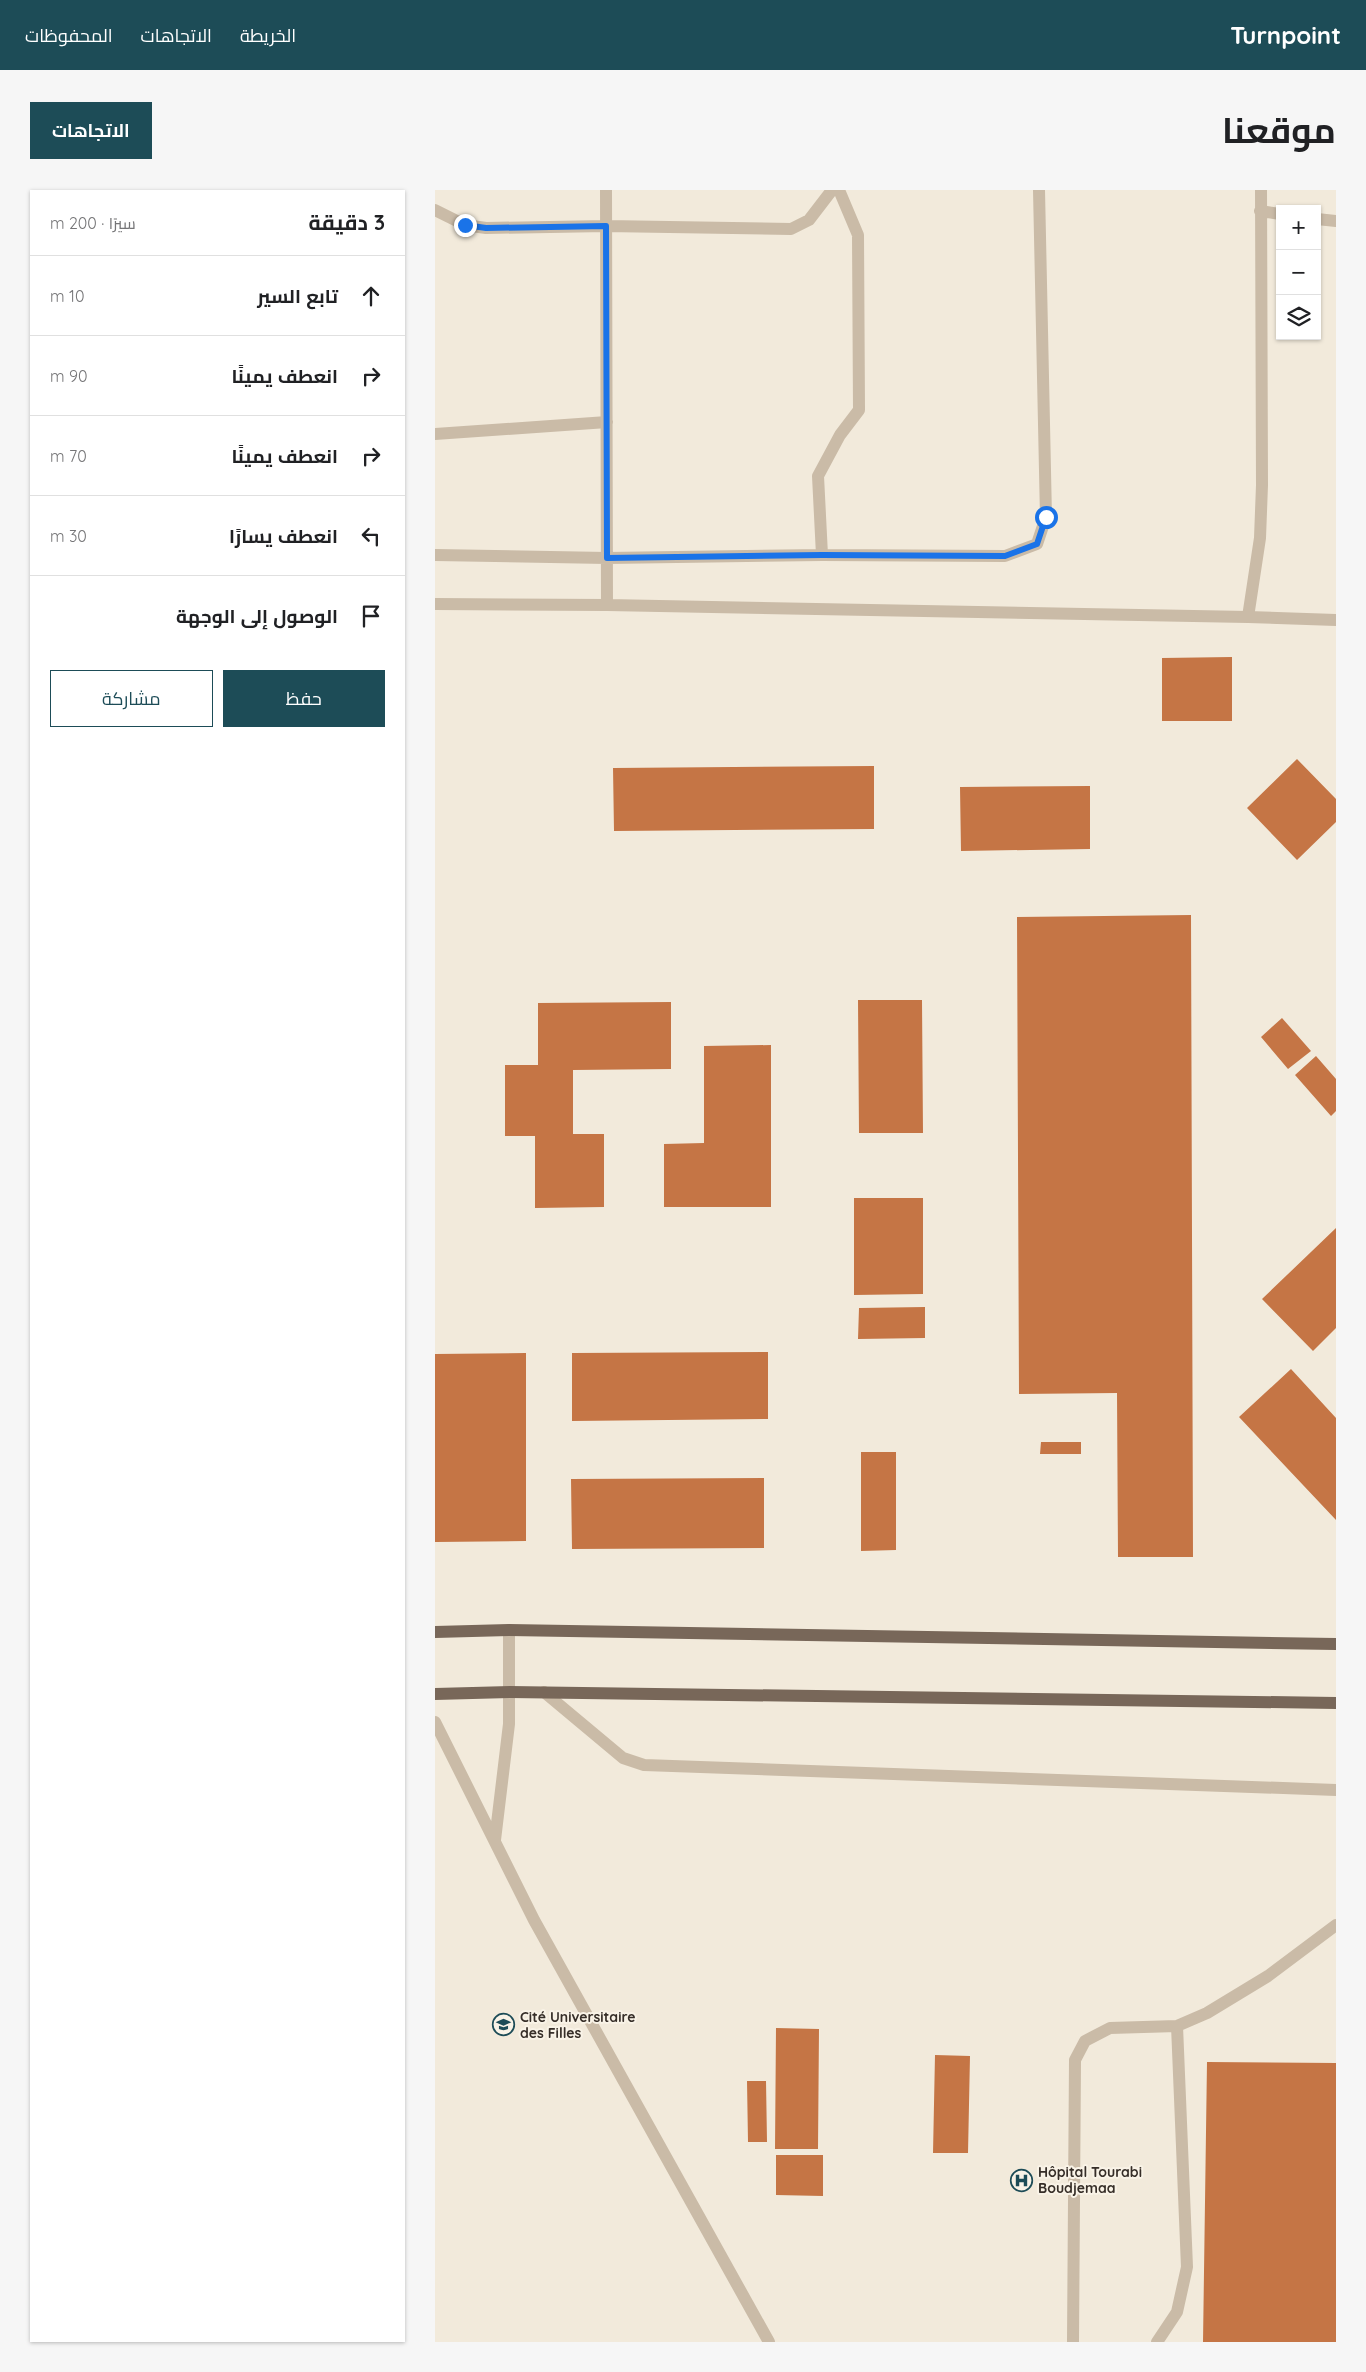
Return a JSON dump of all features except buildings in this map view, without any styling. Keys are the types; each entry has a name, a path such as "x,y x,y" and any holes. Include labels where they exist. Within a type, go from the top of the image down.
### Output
{"main road":[{"path":"435,1632 509,1630 1336,1644"},
{"path":"435,1694 544,1692 1336,1703"}],"street":[{"path":"606,190 607,605"},
{"path":"435,210 465,225 486,228 606,226 791,229 809,220 832,190"},
{"path":"822,555 818,476 840,435 859,410 858,236 839,190"},
{"path":"435,555 607,558 822,555 1005,556 1037,544 1046,517 1039,190"},
{"path":"1248,617 1260,538 1262,485 1261,190"},
{"path":"1260,211 1276,213"},
{"path":"1321,219 1336,221"},
{"path":"435,434 607,422"},
{"path":"435,604 607,605 1336,620"},
{"path":"495,1840 509,1724 509,1630"},
{"path":"544,1692 623,1758 644,1766 1336,1790"},
{"path":"435,1722 534,1920 769,2342"},
{"path":"1073,2342 1075,2060 1085,2041 1110,2028 1177,2026 1207,2013 1268,1976 1336,1925"},
{"path":"1157,2342 1177,2312 1187,2267 1177,2026"}],"place":[{"name":"Cité Universitaire des Filles","path":"504,2025"},
{"name":"Hôpital Tourabi Boudjemaa","path":"1022,2180"}],"route":[{"path":"465,225 486,228 606,226 607,558 822,555 1005,556 1037,544 1046,517"}]}
